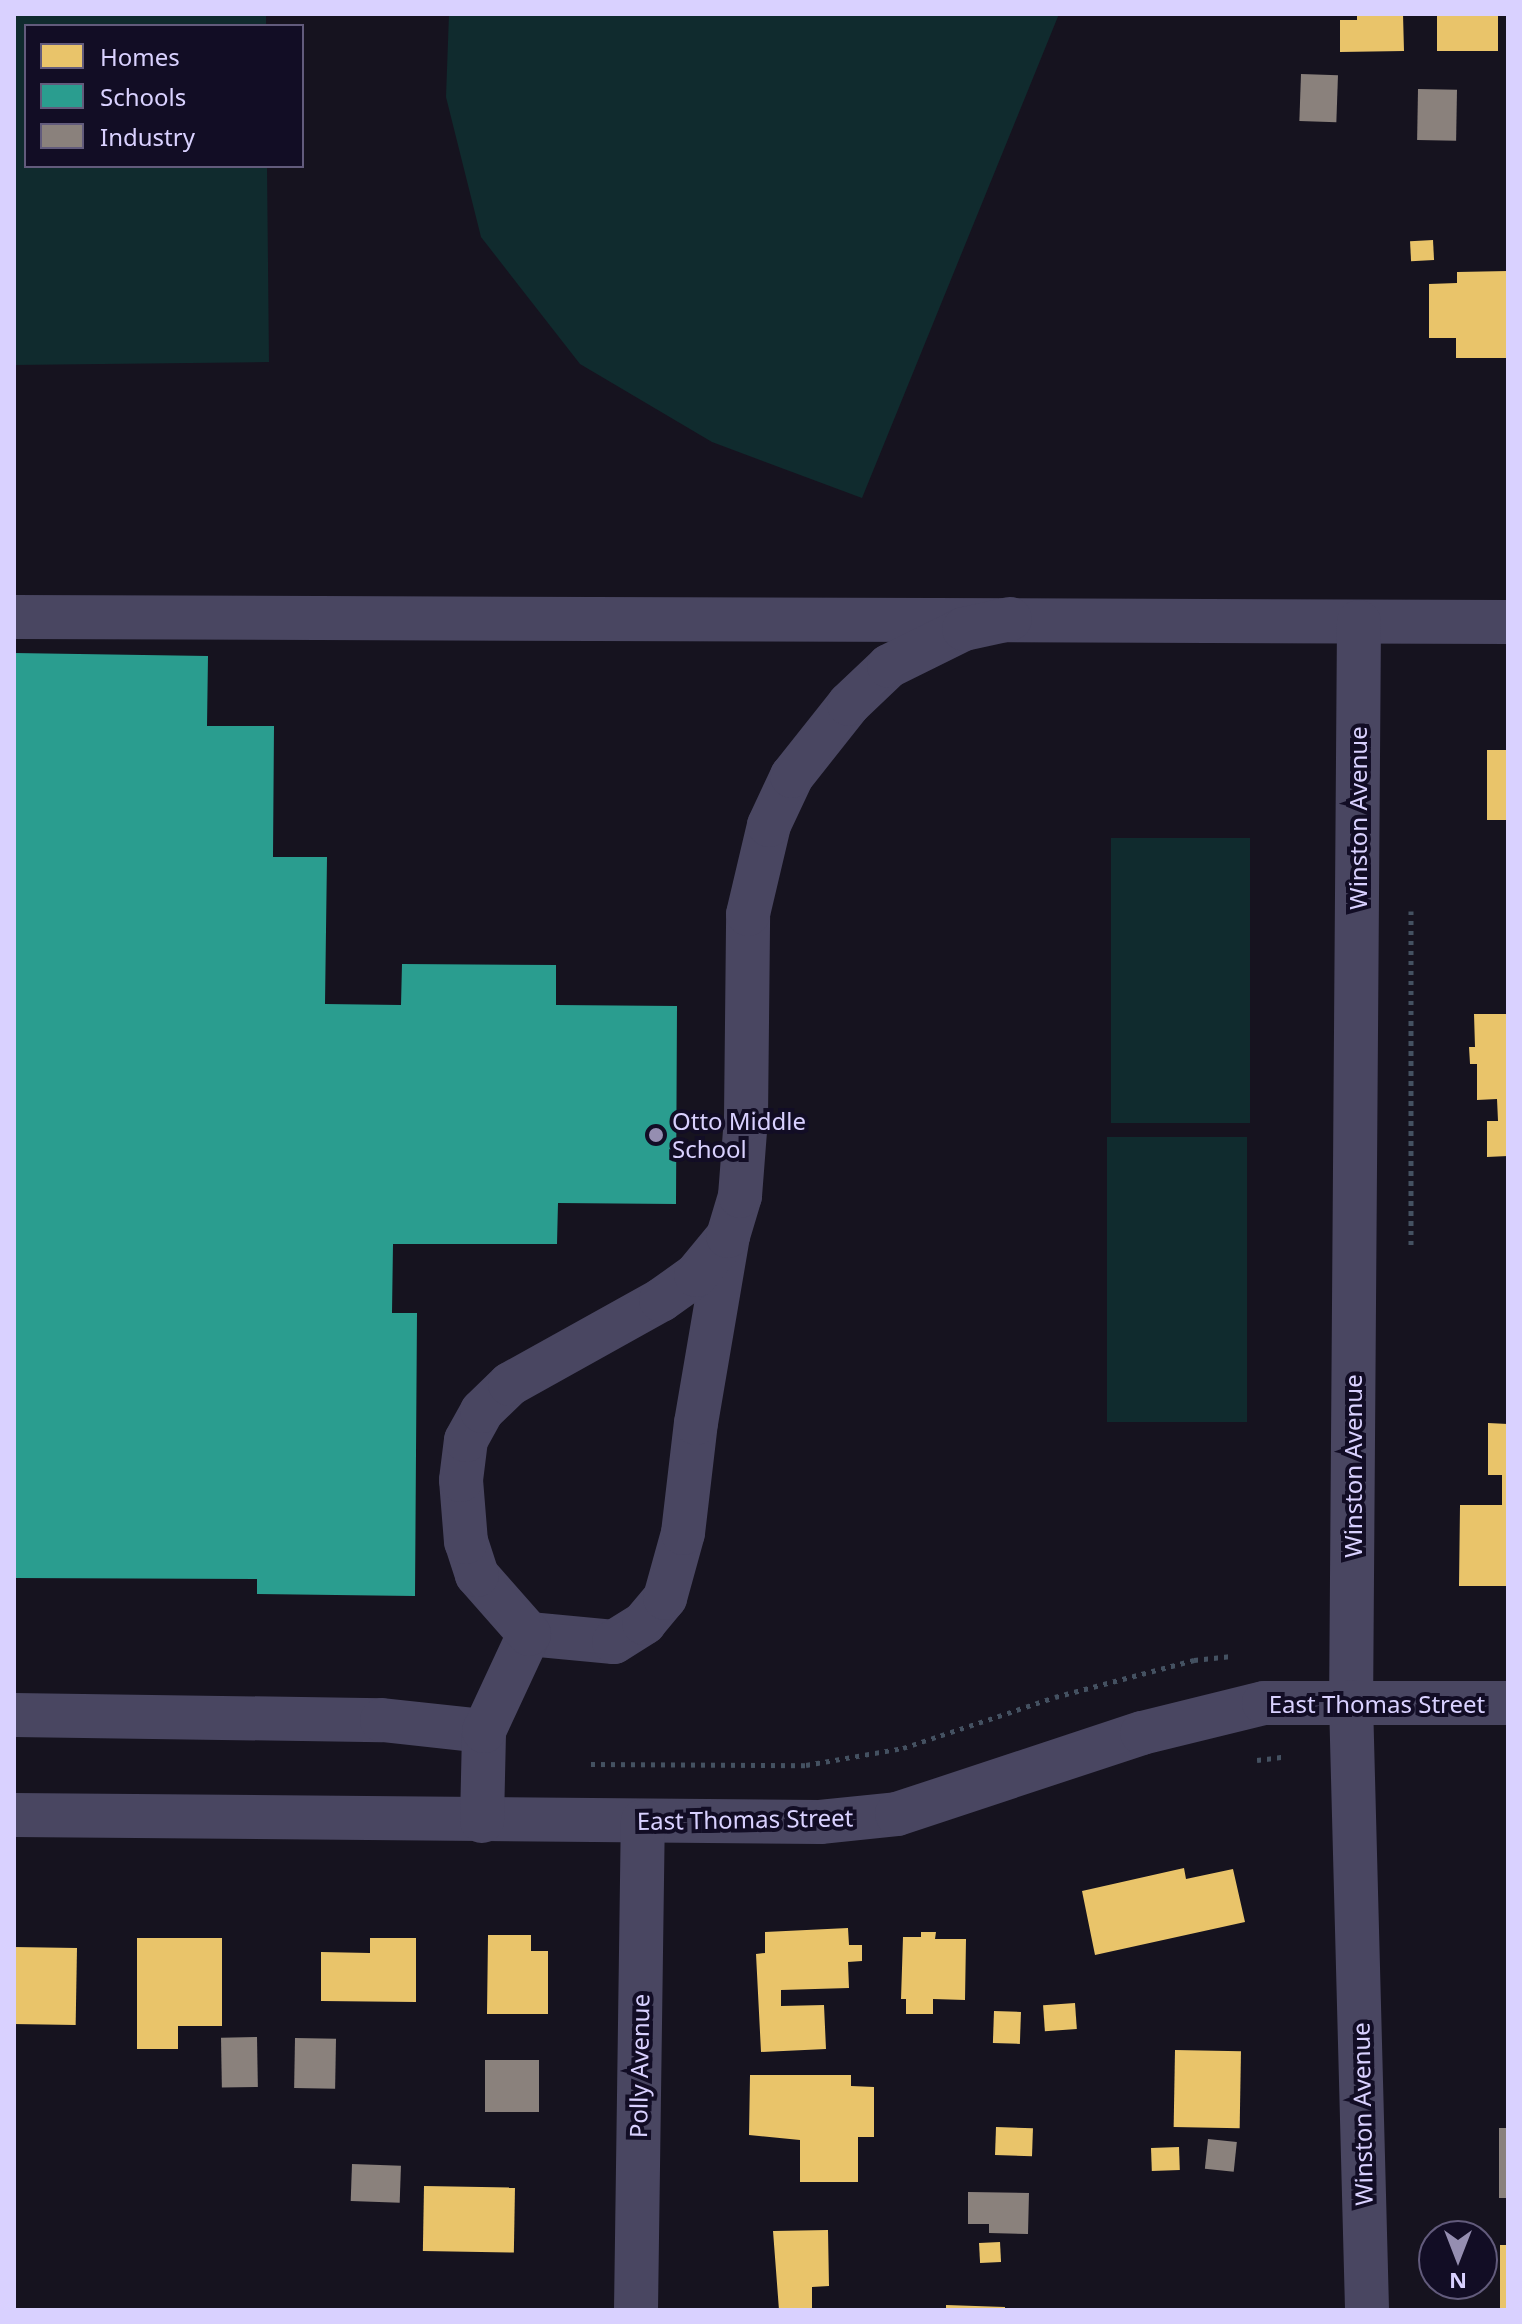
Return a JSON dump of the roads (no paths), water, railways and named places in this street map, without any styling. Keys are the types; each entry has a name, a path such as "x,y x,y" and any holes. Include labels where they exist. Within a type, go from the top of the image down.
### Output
{"street":[{"path":"14,617 1508,622"},
{"path":"728,1236 696,1275 661,1300 510,1384 482,1411 466,1440 461,1480 473,1564 498,1604 529,1634 614,1642 644,1623 665,1598 683,1533 696,1423 728,1236 740,1196 744,1150 748,914 756,868 786,788 849,704 889,666 964,629 1010,619"},
{"name":"Winston Avenue","path":"1359,622 1351,1702 1367,2310"},
{"path":"482,1821 484,1731 529,1634"},
{"name":"East Thomas Street","path":"14,1815 820,1822 897,1814 1142,1733 1264,1703 1508,1703"},
{"path":"14,1715 382,1720 484,1731"},
{"name":"Polly Avenue","path":"636,2310 643,1821"}],"place":[{"name":"Otto Middle School","path":"656,1135"}]}
